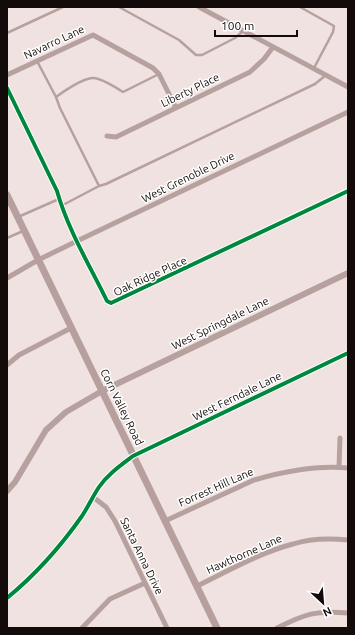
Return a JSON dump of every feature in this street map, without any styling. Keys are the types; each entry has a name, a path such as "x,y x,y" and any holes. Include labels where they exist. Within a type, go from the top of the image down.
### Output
{"main road":[{"name":"Corn Valley Road","path":"7,197 217,628"}],"street":[{"path":"200,7 348,87"},
{"name":"Navarro Lane","path":"7,75 93,35 153,68 159,74 176,108"},
{"name":"Liberty Place","path":"107,136 116,137 250,72 264,59 273,47"},
{"name":"Oak Ridge Place","path":"7,88 57,192 61,206 77,241 107,301 111,303 114,303 348,191"},
{"name":"West Grenoble Drive","path":"7,278 38,260 77,241 348,112"},
{"name":"West Springdale Lane","path":"7,492 15,482 46,430 66,412 102,391 348,273"},
{"path":"7,365 19,355 71,328"},
{"name":"West Ferndale Lane","path":"7,598 33,575 47,560 82,516 109,474 133,456 348,353"},
{"path":"339,467 340,438"},
{"name":"Forrest Hill Lane","path":"165,521 254,480 321,466 348,468"},
{"name":"Santa Anna Drive","path":"93,497 106,507 115,521 167,628"},
{"name":"Hawthorne Lane","path":"197,586 293,543 329,538 348,540"},
{"path":"83,628 110,599 144,583"},
{"path":"277,628 300,617 313,613 348,613"}],"lane":[{"path":"7,34 63,7"},
{"path":"119,7 178,40 196,55 202,55 235,38 243,31"},
{"path":"300,7 334,26 333,32 314,69"},
{"path":"37,61 99,186"},
{"path":"56,97 65,90 91,78 101,80 123,92 159,74"},
{"path":"61,206 99,186 315,84 326,75"},
{"path":"18,217 59,198"},
{"path":"7,238 24,230"}],"cycle path":[{"path":"7,88 57,191 67,220 80,248 107,301 111,303 348,191"},
{"path":"7,598 28,580 56,549 82,516 106,478 133,456 348,353"}]}
